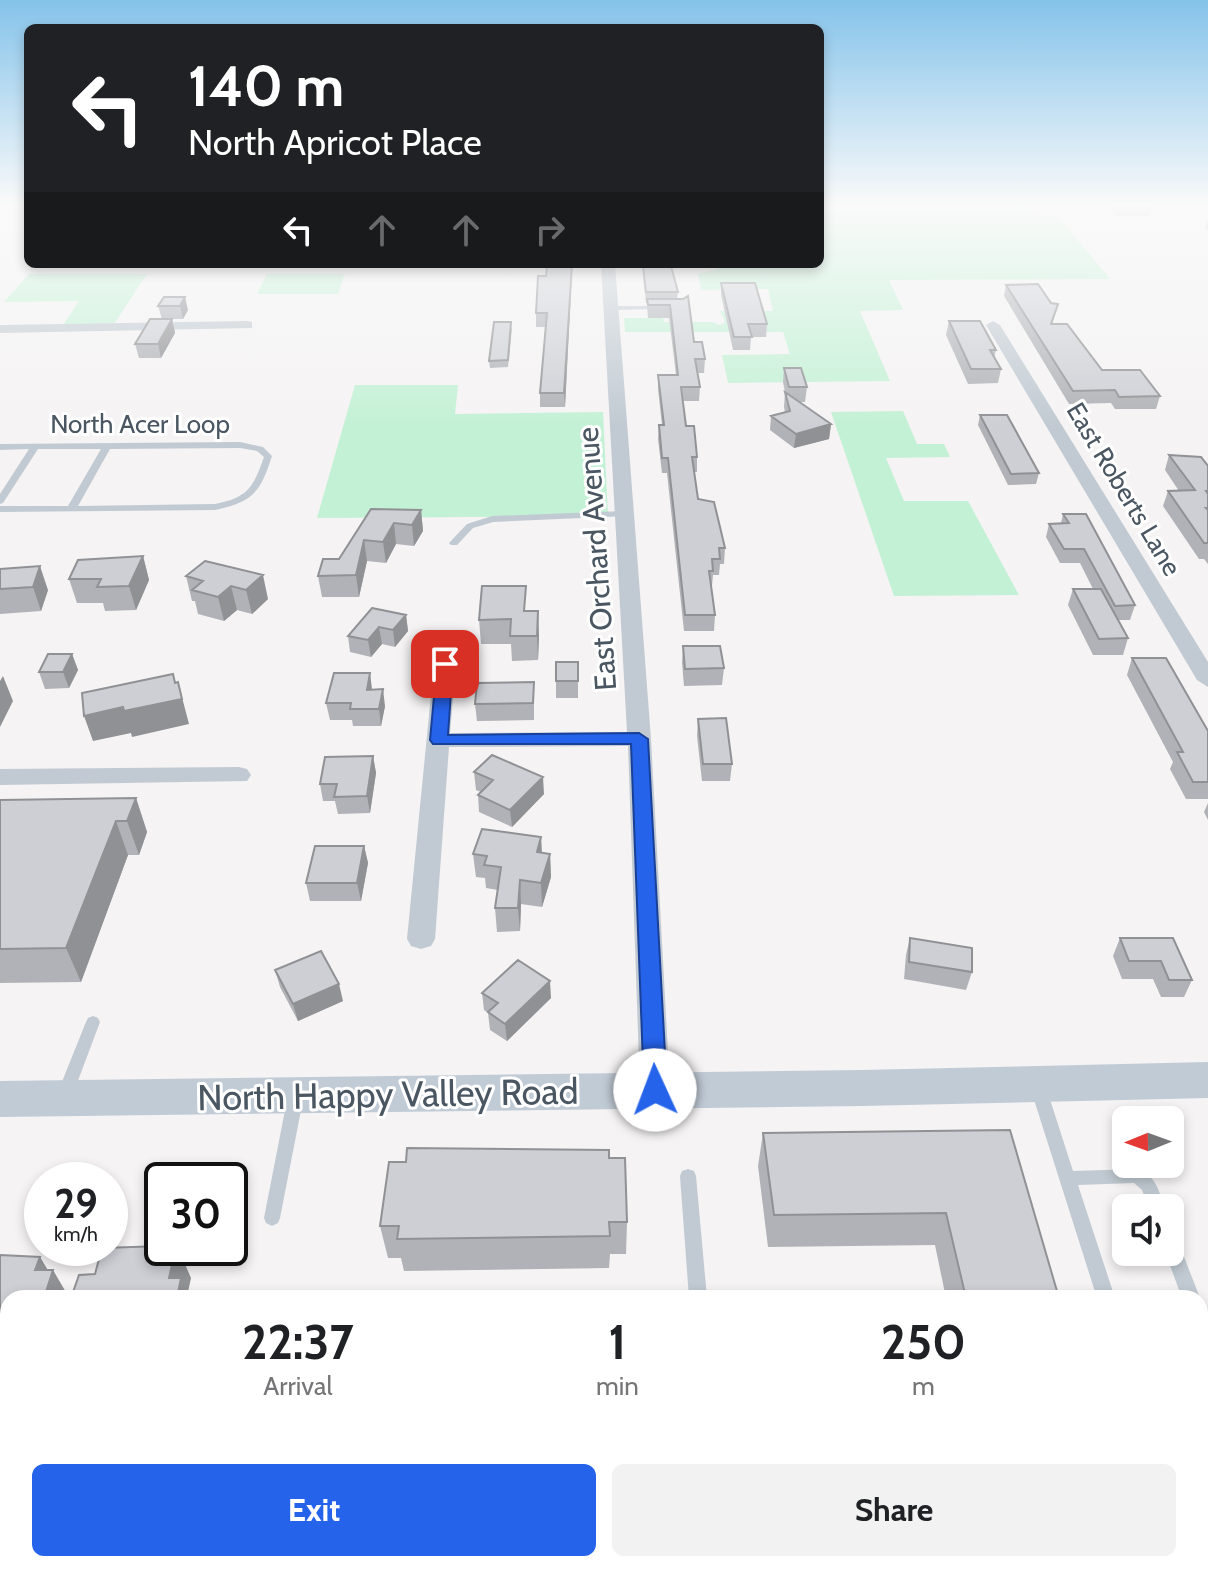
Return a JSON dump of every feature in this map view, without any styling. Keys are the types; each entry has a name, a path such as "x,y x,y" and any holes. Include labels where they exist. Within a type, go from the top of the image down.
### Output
{"main road":[{"name":"North Happy Valley Road","path":"0,1099 1208,1080"}],"street":[{"name":"East Orchard Avenue","path":"609,280 639,739 655,1090"},
{"path":"0,329 247,325"},
{"name":"East Roberts Lane","path":"993,325 1208,680"},
{"path":"421,939 445,664"},
{"path":"439,740 639,739"},
{"path":"0,777 239,775"}],"lane":[{"path":"611,308 680,308"},
{"name":"North Acer Loop","path":"0,447 240,445 260,449 268,456 257,490 240,502 215,507 0,509"},
{"path":"71,509 107,446"},
{"path":"0,501 35,447"},
{"path":"454,543 470,526 492,519 624,514"},
{"path":"64,1098 93,1022"},
{"path":"1037,1084 1103,1290"},
{"path":"272,1218 296,1095"},
{"path":"688,1176 697,1290"},
{"path":"1068,1178 1137,1176 1149,1185 1152,1194"},
{"path":"1179,1266 1188,1290"}],"green space":[{"path":"23,280 143,280 112,327 62,327 79,301 4,302"},
{"path":"264,280 343,280 338,294 257,294"},
{"path":"699,280 889,280 903,310 860,311 890,381 728,383 722,355 790,354 783,332 625,332 624,318 663,318 664,322 712,322 720,325 725,322 720,311 773,311 768,289 701,290"},
{"path":"355,385 458,385 455,414 603,412 608,516 317,518"},
{"path":"903,411 917,444 944,444 950,457 886,458 904,501 968,501 1019,595 894,596 831,412"}],"building":[{"path":"538,280 571,280 564,393 540,393 547,313 536,313"},
{"path":"645,280 675,280 678,292 646,292"},
{"path":"721,283 755,283 767,324 748,324 752,337 734,337"},
{"path":"1038,284 1051,303 1058,304 1051,324 1067,324 1102,370 1140,370 1160,396 1119,397 1115,390 1073,391 1006,285"},
{"path":"688,296 694,342 702,342 705,359 695,359 700,387 681,387 686,426 694,426 697,457 692,457 698,499 714,502 725,548 719,548 720,559 712,559 713,571 709,571 715,615 685,615 668,458 662,458 659,425 664,425 658,375 678,375 670,305 648,305 647,299 683,299"},
{"path":"164,297 185,297 180,306 158,306"},
{"path":"150,319 172,319 158,344 135,344"},
{"path":"949,321 980,321 996,350 990,350 1001,369 971,369"},
{"path":"494,322 511,322 508,360 489,361"},
{"path":"784,368 801,368 807,387 789,387"},
{"path":"785,392 831,424 796,434 771,416 790,411"},
{"path":"980,415 1007,415 1039,473 1011,474"},
{"path":"1169,455 1201,457 1208,466 1208,543 1204,543 1168,491 1195,490"},
{"path":"371,509 421,510 412,525 394,523 383,542 364,540 356,575 318,576 323,559 339,559"},
{"path":"1063,514 1086,514 1135,605 1115,606 1084,549 1064,549 1049,524 1069,523"},
{"path":"143,556 129,586 97,587 101,579 69,579 78,560"},
{"path":"205,561 263,575 246,590 231,586 218,597 192,590 203,581 186,576"},
{"path":"40,566 33,587 0,589 0,569"},
{"path":"482,586 526,586 524,611 538,611 537,636 510,636 511,619 479,620"},
{"path":"1073,589 1101,589 1128,638 1099,639"},
{"path":"372,608 406,615 393,630 379,627 368,640 348,636"},
{"path":"683,646 720,646 724,668 685,669"},
{"path":"48,654 72,654 63,672 39,672"},
{"path":"1132,658 1166,658 1208,731 1208,782 1193,782 1177,752 1183,752"},
{"path":"556,662 578,662 578,681 556,681"},
{"path":"334,673 370,673 367,690 383,689 379,709 350,709 351,703 326,703"},
{"path":"173,674 182,699 84,716 82,693"},
{"path":"534,682 533,703 475,704 477,683"},
{"path":"726,718 732,764 703,764 698,719"},
{"path":"492,755 543,777 510,810 478,795 493,780 474,772"},
{"path":"373,756 367,796 334,797 337,784 320,784 325,757"},
{"path":"136,798 127,821 116,821 66,948 0,949 0,800"},
{"path":"482,829 541,837 537,852 550,854 541,883 520,880 518,908 495,908 501,867 484,865 487,856 473,854"},
{"path":"315,846 364,846 357,883 306,883"},
{"path":"910,938 972,948 972,972 909,962"},
{"path":"1120,938 1173,938 1192,980 1169,980 1161,961 1129,961"},
{"path":"321,951 339,984 293,1004 275,970"},
{"path":"518,960 550,981 505,1024 488,1012 498,1003 482,993"},
{"path":"1010,1130 1057,1290 964,1290 946,1213 774,1215 763,1133"},
{"path":"407,1148 609,1150 609,1158 625,1158 627,1222 609,1222 610,1236 397,1239 399,1226 380,1226 389,1162 406,1162"},
{"path":"128,1247 144,1247 144,1266 172,1266 169,1278 181,1278 179,1290 74,1290 79,1275 95,1274 97,1266 128,1266"},
{"path":"0,1255 24,1256 24,1266 37,1266 35,1270 53,1270 47,1290 0,1290"}],"route":[{"path":"445,664 439,740 639,739 655,1090"}]}
